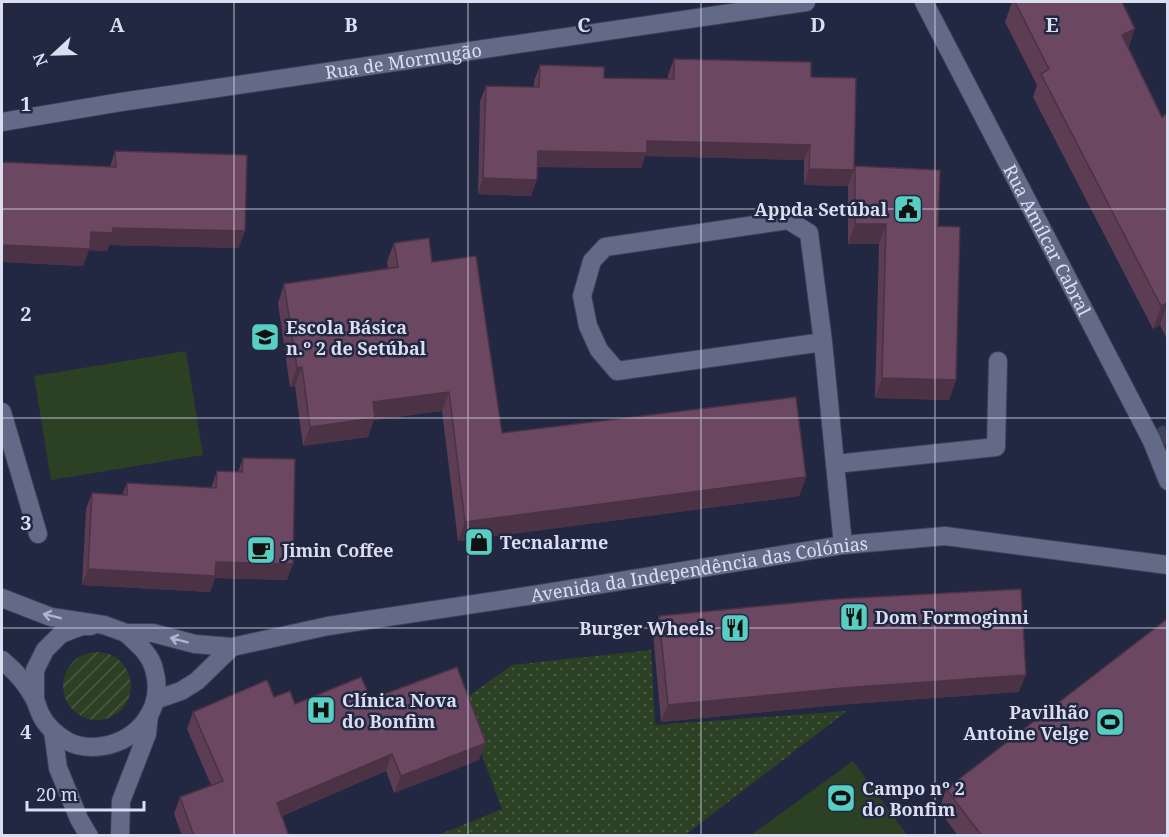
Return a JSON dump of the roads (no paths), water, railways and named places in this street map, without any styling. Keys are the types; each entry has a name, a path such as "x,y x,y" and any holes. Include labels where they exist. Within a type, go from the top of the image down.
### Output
{"street":[{"name":"Rua de Mormugão","path":"2,122 121,102 806,2"},
{"name":"Rua Amílcar Cabral","path":"924,2 1146,430 1167,482"},
{"path":"823,342 618,370 600,350 588,326 582,296 592,261 605,247 788,219 809,233 823,342 843,545"},
{"path":"835,464 996,447 998,361"},
{"path":"2,412 38,534"},
{"name":"Avenida da Independência das Colónias","path":"232,647 328,626 843,545 945,536 1167,565"},
{"path":"2,598 51,617 104,625 126,633 153,633 195,644 232,647"},
{"path":"35,699 35,670 45,650 61,634 82,626 104,625"},
{"path":"119,832 121,801 147,734 157,683 154,667 146,652 126,633"},
{"path":"2,660 14,670 35,699 41,717 53,731 68,742 77,745 105,747 123,741 138,730 152,708 197,681 232,647"},
{"path":"53,731 58,768 79,819 89,836"}],"tunnel":[{"path":"1152,441 1168,433"}],"place":[{"name":"Appda Setúbal","path":"908,209"},
{"name":"Escola Básica n.º 2 de Setúbal","path":"265,337"},
{"name":"Tecnalarme","path":"479,542"},
{"name":"Jimin Coffee","path":"261,550"},
{"name":"Dom Formoginni","path":"854,617"},
{"name":"Burger Wheels","path":"735,628"},
{"name":"Clínica Nova do Bonfim","path":"321,710"},
{"name":"Pavilhão Antoine Velge","path":"1110,722"},
{"name":"Campo nº 2 do Bonfim","path":"841,798"}]}
